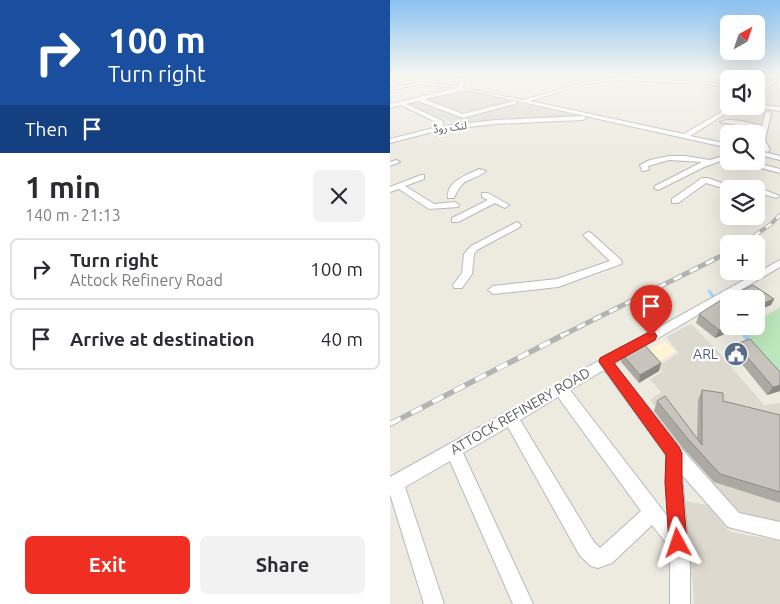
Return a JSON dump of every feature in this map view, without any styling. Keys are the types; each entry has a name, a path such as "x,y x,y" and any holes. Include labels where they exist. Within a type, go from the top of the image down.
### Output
{"street":[{"path":"390,106 400,103"},
{"path":"401,103 441,122 440,128"},
{"path":"429,103 463,116 500,103"},
{"path":"486,118 523,104 538,111 547,107 720,144"},
{"path":"765,109 769,111"},
{"path":"765,111 780,109"},
{"path":"765,125 769,111"},
{"path":"498,114 514,119 531,113"},
{"path":"684,137 720,115"},
{"name":"لنک روڈ","path":"390,141 440,128 496,122 601,118"},
{"path":"723,122 750,125"},
{"path":"765,146 767,150"},
{"path":"765,154 780,158"},
{"path":"645,169 644,165 663,158 687,158 710,162"},
{"path":"658,188 720,159"},
{"path":"765,167 780,171"},
{"path":"451,196 453,186 458,181 482,171"},
{"path":"390,190 421,178"},
{"path":"675,201 705,180 720,183"},
{"path":"399,186 432,207 455,205"},
{"path":"765,192 776,196"},
{"path":"485,195 504,205"},
{"path":"455,220 494,200"},
{"path":"458,285 469,273 471,266 469,254 474,248 481,242 518,226"},
{"path":"493,290 558,283 616,262 588,235"},
{"name":"ATTOCK REFINERY ROAD","path":"393,485 780,263"},
{"path":"605,362 674,453 734,521 780,531"},
{"path":"560,388 678,543"},
{"path":"510,417 587,549 598,559 605,556 653,512"},
{"path":"453,450 523,604"},
{"path":"674,453 673,482 681,581 680,604"},
{"path":"393,485 434,604"}],"shaded area":[{"path":"406,103 519,103 588,118 456,124"},
{"path":"691,324 716,349 764,405 780,403 780,522 736,513 650,400 661,392 650,379 662,372 659,365 679,353 666,337"},
{"path":"665,341 676,352 656,363 645,351"},
{"path":"683,501 708,505 730,532 780,541 780,604 694,604 693,584 684,535"}],"green space":[{"path":"780,307 780,373 743,335 765,335 765,316"}],"building":[{"path":"753,285 760,290 743,290"},
{"path":"765,293 774,299 765,302"},
{"path":"720,301 720,330 719,330 699,314"},
{"path":"750,339 780,372 780,385 773,387 736,344"},
{"path":"642,342 661,363 640,375 622,354"},
{"path":"702,390 723,393 723,401 780,415 780,492 720,474 657,401 665,396 702,445"}],"waterway":[{"path":"709,291 716,300"},
{"path":"744,335 751,343"}],"railway":[{"path":"756,235 780,215"},
{"path":"563,335 720,256"},
{"path":"390,424 563,335"}],"place":[{"name":"ARL","path":"736,354"}],"route":[{"path":"651,336 605,362 674,453 673,482 678,543"}]}
